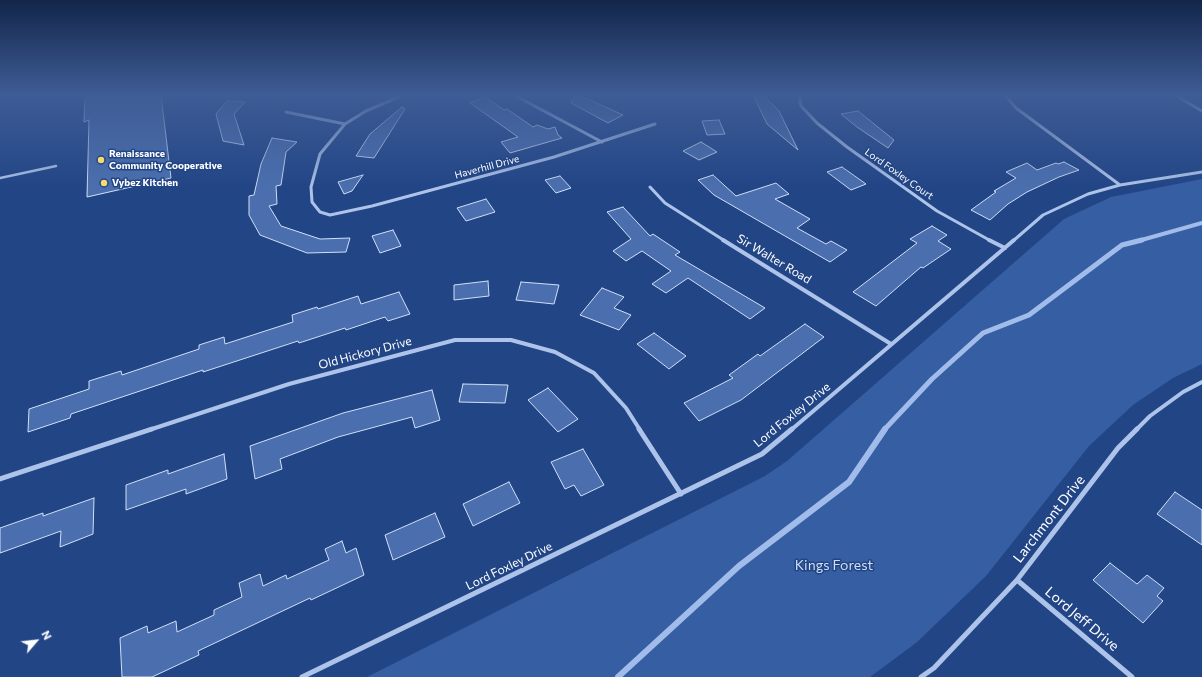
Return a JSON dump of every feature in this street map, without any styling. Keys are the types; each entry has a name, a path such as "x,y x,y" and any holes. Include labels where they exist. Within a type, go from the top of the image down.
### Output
{"street":[{"name":"Haverhill Drive","path":"342,127 320,154 311,187 312,202 320,212 330,214 372,206 554,157 647,127"},
{"path":"573,127 602,142"},
{"name":"Lord Foxley Court","path":"823,127 847,147 937,211 1005,248"},
{"path":"1041,127 1120,185"},
{"name":"Lord Foxley Drive","path":"302,677 762,454 823,404 1043,215 1088,194 1120,185 1202,172"},
{"name":"Sir Walter Road","path":"650,187 665,203 695,223 761,262 891,344"},
{"name":"Old Hickory Drive","path":"0,479 289,384 455,340 511,340 555,352 594,373 626,408 681,494"},
{"name":"Larchmont Drive","path":"921,677 934,668 1017,580 1118,448 1150,416 1183,392 1202,382"},
{"name":"Lord Jeff Drive","path":"1017,580 1132,677"}],"lane":[{"path":"0,178 56,166"}],"green space":[{"name":"Kings Forest","path":"1202,179 1202,364 1173,378 1133,405 1089,446 986,576 916,643 870,677 367,677 765,476 787,461 1064,219 1111,197"}],"building":[{"path":"89,127 165,127 171,178 87,197"},
{"path":"219,127 238,127 244,145 223,141"},
{"path":"379,127 394,127 374,158 356,156 370,134"},
{"path":"503,127 541,127 548,129 555,127 558,135 562,138 510,153 501,142 518,137"},
{"path":"704,127 722,127 725,134 707,135"},
{"path":"770,127 787,127 798,150"},
{"path":"857,127 877,127 894,140 888,148"},
{"path":"272,138 297,142 286,152 281,185 276,186 277,204 269,206 281,226 320,239 350,238 346,252 307,253 260,235 249,215 249,196 254,195 261,164"},
{"path":"701,142 717,152 699,160 683,151"},
{"path":"1064,162 1079,170 1059,177 1027,192 1008,204 990,220 971,210 996,192 994,191 1016,178 1006,172 1027,163 1037,170 1056,163 1058,164"},
{"path":"842,167 866,184 851,190 827,172"},
{"path":"363,175 352,191 344,194 338,182"},
{"path":"713,175 736,196 776,183 789,194 775,199 810,219 797,228 826,244 831,241 847,250 830,262 714,195 698,180"},
{"path":"560,176 571,188 556,193 545,180"},
{"path":"486,199 495,212 466,221 457,208"},
{"path":"623,207 650,236 653,234 680,252 675,255 765,308 750,319 688,278 666,293 652,284 671,271 642,251 626,261 613,251 631,239 607,212"},
{"path":"932,226 947,235 938,241 951,249 923,268 921,267 876,306 853,292 917,243 910,239"},
{"path":"393,230 401,246 380,253 372,236"},
{"path":"488,281 489,296 454,300 454,285"},
{"path":"521,282 559,285 554,304 516,300"},
{"path":"602,288 624,297 614,308 631,315 619,330 580,315"},
{"path":"399,292 410,314 388,321 385,317 299,343 298,341 203,372 203,370 71,414 70,418 28,432 29,409 89,389 89,381 121,371 122,375 199,349 199,345 224,337 225,344 293,322 292,315 317,307 318,309 358,296 361,304"},
{"path":"805,324 824,337 741,400 699,421 684,403 733,378 729,375 758,354 760,356"},
{"path":"654,333 686,356 669,369 637,344"},
{"path":"463,384 508,385 505,403 459,402"},
{"path":"548,388 578,419 558,432 528,400"},
{"path":"432,390 440,420 415,428 412,417 338,437 280,459 282,469 255,479 250,446 343,413"},
{"path":"583,449 604,485 581,496 574,485 565,489 551,462"},
{"path":"224,454 227,479 186,494 186,489 126,510 126,485 168,470 168,474"},
{"path":"509,482 520,503 473,526 463,504"},
{"path":"1175,492 1202,510 1202,545 1157,514"},
{"path":"94,498 93,534 60,547 61,531 0,553 0,528 43,513 43,516"},
{"path":"435,513 445,537 393,560 385,535"},
{"path":"342,541 346,553 356,548 364,575 311,600 310,598 198,651 199,655 152,677 122,677 120,638 147,626 148,633 176,621 177,632 214,615 214,610 242,597 239,583 260,574 263,586 286,575 287,579 329,560 325,549"},
{"path":"1110,563 1137,584 1147,575 1164,588 1157,596 1163,601 1143,623 1093,580"}],"waterway":[{"path":"1138,241 1202,223"},
{"path":"1138,241 1142,240"},
{"path":"884,430 932,379 983,333 1029,315 1122,245 1138,241"},
{"path":"618,677 739,566 849,482 885,429"}],"place":[{"name":"Renaissance Community Cooperative","path":"101,160"},
{"name":"Vybez Kitchen","path":"104,183"}]}
